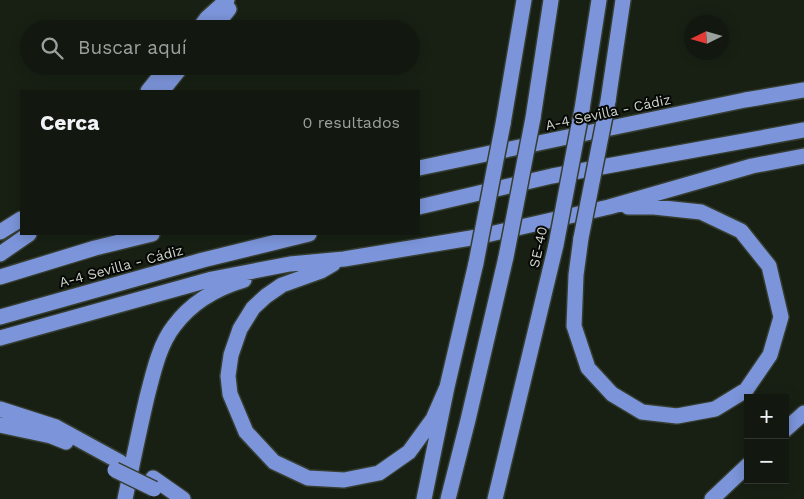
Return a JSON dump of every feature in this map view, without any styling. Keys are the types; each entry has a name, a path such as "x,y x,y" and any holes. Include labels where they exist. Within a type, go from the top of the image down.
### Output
{"highway":[{"path":"208,20 217,0"},
{"path":"210,20 227,0"},
{"path":"212,20 236,0"},
{"path":"424,499 447,387 476,263 503,124 524,0"},
{"path":"448,499 506,256 533,118 551,0"},
{"name":"SE-40","path":"495,499 556,245 582,109 599,0"},
{"path":"609,207 654,207 701,212 741,231 769,266 781,317 770,356 746,390 714,408 677,416 642,412 612,394 588,368 574,326 576,275 581,238 608,101 623,0"},
{"path":"149,90 161,75"},
{"path":"163,90 175,75"},
{"name":"A-4 Sevilla - Cádiz","path":"420,168 745,100 804,90"},
{"path":"420,207 552,176 804,130"},
{"path":"0,338 212,279 290,264 344,259 477,237 609,207 752,166 804,156"},
{"path":"0,232 20,220"},
{"path":"0,254 28,235"},
{"name":"A-4 Sevilla - Cádiz","path":"0,277 95,248 148,235"},
{"name":"A-4 Sevilla - Cádiz","path":"0,317 176,267 305,235"},
{"path":"344,259 321,271 282,285 253,308 240,329 231,355 228,376 230,394 246,432 274,462 308,478 344,480 379,473 409,452 433,418 447,387"},
{"path":"125,499 150,385 158,360 173,327 197,302 233,283 290,264"},
{"path":"0,409 56,427 118,466"},
{"path":"789,426 804,413"},
{"path":"0,425 51,436 118,466 183,499"},
{"path":"712,499 744,470"},
{"path":"153,484 169,499"}]}
